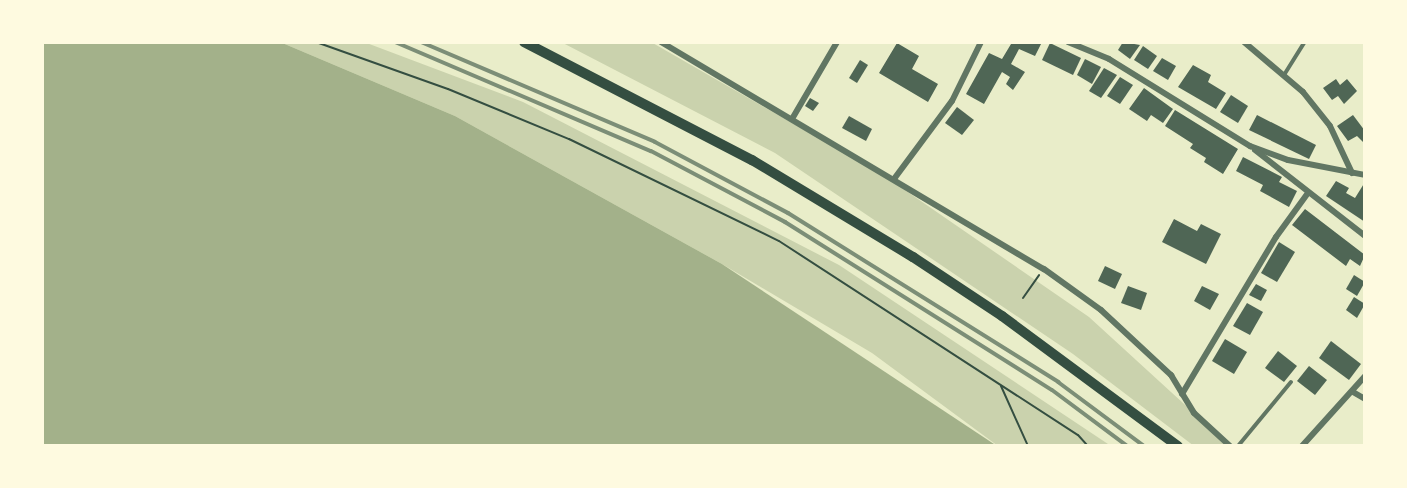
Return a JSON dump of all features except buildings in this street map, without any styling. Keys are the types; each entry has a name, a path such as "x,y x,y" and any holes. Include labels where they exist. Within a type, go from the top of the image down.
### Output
{"main road":[{"path":"524,42 692,127 848,217 1002,316 1178,446"}],"street":[{"path":"661,42 1044,269 1101,310 1171,375 1194,413 1230,446"},
{"path":"792,118 837,42"},
{"path":"894,179 952,101 981,42"},
{"path":"1068,42 1109,59 1250,146 1365,236"},
{"path":"1244,42 1303,92 1330,126 1352,172"},
{"path":"1252,49 1257,42"},
{"path":"1250,146 1288,160 1365,175"},
{"path":"1182,394 1276,237 1308,193"},
{"path":"1302,446 1365,376"},
{"path":"1353,392 1365,399"}],"lane":[{"path":"1283,76 1305,42"},
{"path":"1238,446 1291,382"}],"path":[{"path":"316,42 448,88 569,139 779,241 1078,435 1088,446"},
{"path":"1023,298 1044,269"},
{"path":"1001,386 1028,446"}],"shaded area":[{"path":"42,42 280,42 455,116 722,264 997,446 42,446"},
{"path":"280,42 364,42 523,102 839,265 1111,446 998,446 872,353 722,264 455,116"},
{"path":"561,42 651,42 886,177 1089,317 1230,446 1194,446 1073,354 775,153"}],"railway":[{"path":"395,42 651,151 785,222 1052,390 1127,446"},
{"path":"421,42 655,142 788,213 1058,382 1144,446"}]}
